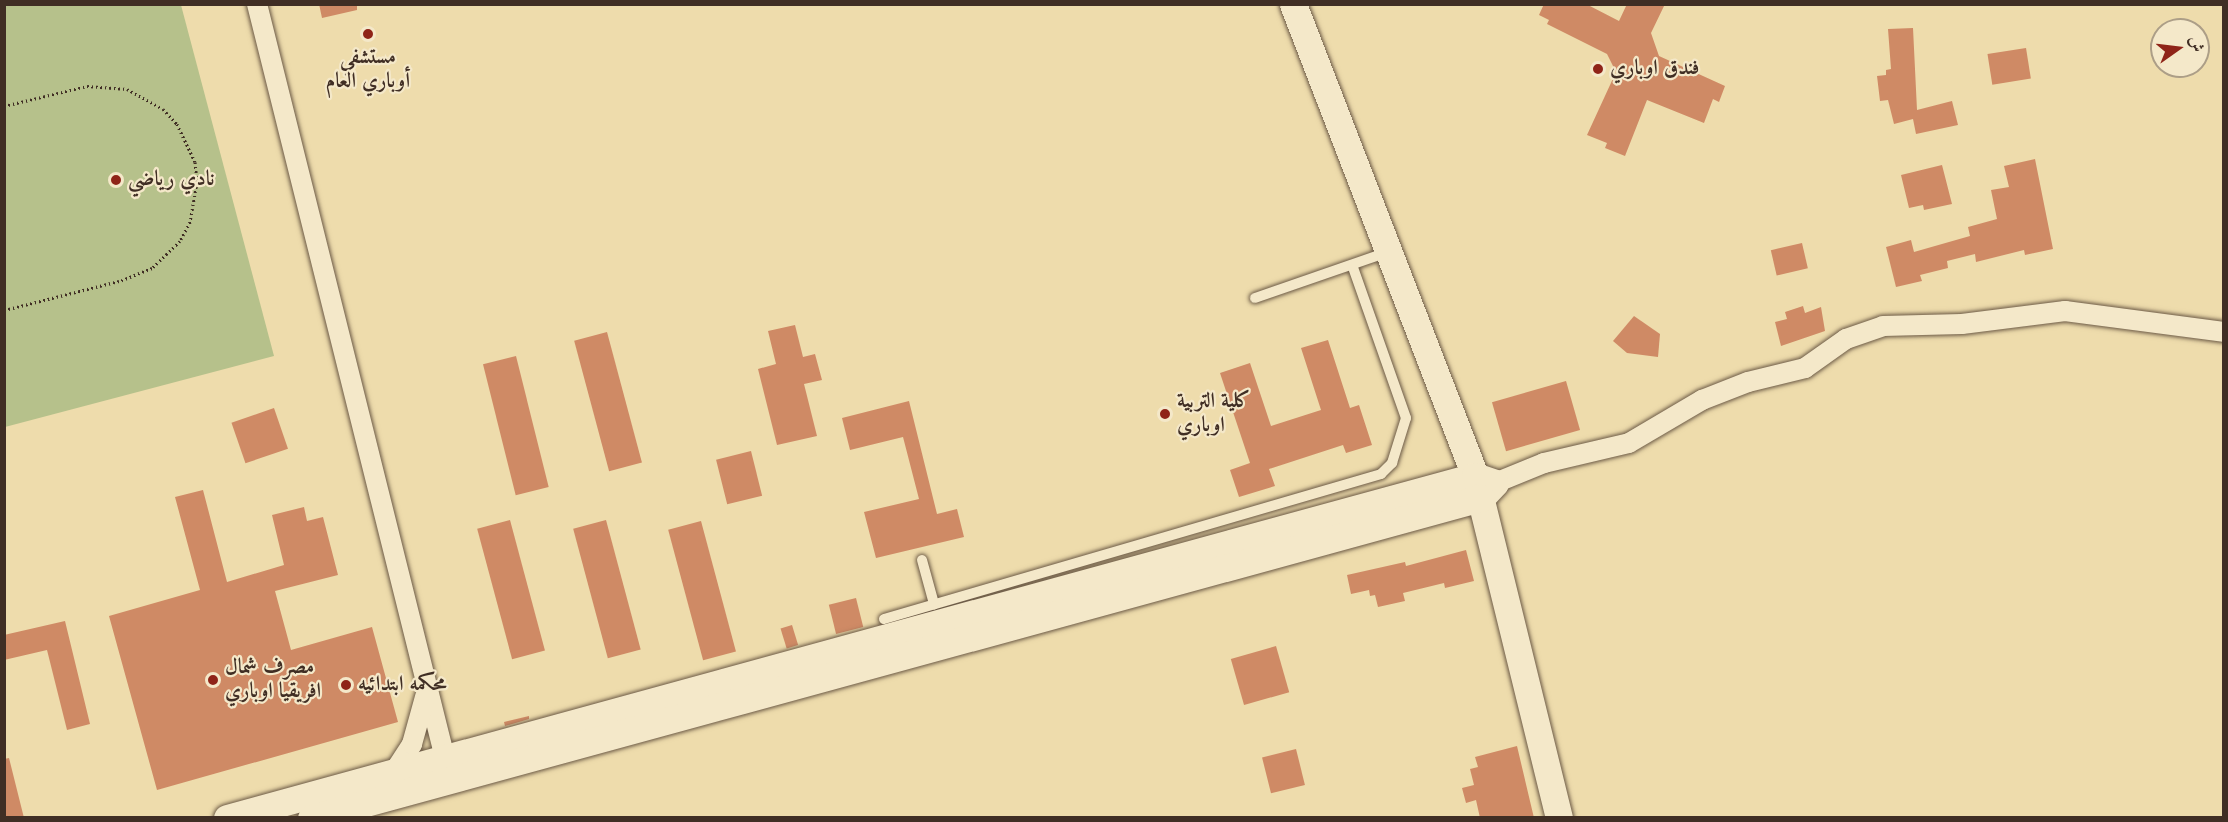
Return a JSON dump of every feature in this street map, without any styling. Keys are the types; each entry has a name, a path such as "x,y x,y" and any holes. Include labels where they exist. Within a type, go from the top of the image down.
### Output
{"street":[{"path":"257,4 426,691 448,771"},
{"path":"1293,4 1458,434 1483,486 1493,547 1559,818"},
{"path":"1311,4 1483,486 1576,818"},
{"path":"311,818 448,771 1483,486 1544,463 1629,443 1702,400 1748,382 1805,368 1846,339 1882,326 1962,324 2065,311 2223,332"},
{"path":"1426,501 1439,479 1455,459 1458,434"},
{"path":"1426,501 1469,520 1493,547"},
{"path":"392,775 412,744 426,691"},
{"path":"227,818 392,775 448,771"}],"lane":[{"path":"1255,298 1388,252"},
{"path":"884,619 1381,474 1392,463 1406,418 1352,265"},
{"path":"922,560 934,604"}],"path":[{"path":"4,106 87,86 128,89 164,109 177,124 191,152 197,182 190,222 180,241 152,268 119,282 4,310"}],"green space":[{"name":"نادي رياضي","path":"5,4 181,5 274,356 5,427"}],"building":[{"path":"319,4 357,4 357,10 322,18"},
{"path":"1544,4 1586,4 1619,21 1627,4 1665,4 1651,33 1659,56 1725,86 1719,102 1713,99 1704,123 1647,100 1625,156 1605,148 1607,143 1587,135 1616,72 1607,54 1547,24 1549,20 1539,15"},
{"path":"1913,28 1917,110 1952,101 1958,125 1916,134 1913,119 1894,124 1888,100 1880,101 1877,76 1886,75 1886,70 1891,69 1888,29"},
{"path":"2026,48 2031,79 1992,85 1987,54"},
{"path":"2035,159 2053,249 2025,255 2024,250 1976,262 1975,254 1947,261 1948,268 1920,275 1922,281 1896,287 1886,247 1911,240 1914,252 1970,236 1968,227 1997,219 1991,190 2009,187 2004,166"},
{"path":"1942,165 1952,204 1924,210 1923,205 1909,208 1901,175"},
{"path":"1802,243 1808,268 1777,276 1771,250"},
{"path":"1803,306 1805,313 1821,307 1825,331 1781,346 1775,322 1787,319 1785,312"},
{"path":"1634,316 1660,334 1658,357 1627,353 1613,341"},
{"path":"795,325 803,357 815,354 822,380 804,384 817,436 777,445 758,369 776,364 768,331"},
{"path":"607,332 642,462 609,471 574,341"},
{"path":"1328,340 1350,408 1359,405 1372,445 1346,453 1343,445 1269,469 1275,486 1239,497 1230,470 1250,463 1220,373 1250,363 1271,426 1321,410 1301,348"},
{"path":"516,356 549,487 516,495 483,364"},
{"path":"1566,381 1580,430 1506,451 1492,402"},
{"path":"909,401 937,514 957,509 964,537 876,558 864,512 919,499 903,437 850,450 842,418"},
{"path":"274,408 288,449 245,463 231,423"},
{"path":"751,451 762,496 727,504 716,460"},
{"name":"مصرف شمال افريقيا اوباري","path":"203,490 227,582 284,565 272,515 304,507 307,521 323,517 338,575 275,591 291,650 372,627 398,722 157,790 109,616 200,590 175,497"},
{"path":"510,520 545,650 512,659 477,529"},
{"path":"606,520 641,649 608,658 573,529"},
{"path":"701,521 736,651 703,660 668,530"},
{"path":"1466,550 1474,581 1445,588 1444,583 1403,593 1405,601 1378,607 1375,595 1370,596 1369,590 1351,594 1347,575 1405,562 1406,566"},
{"path":"856,598 863,627 836,634 829,605"},
{"path":"65,621 90,724 67,730 47,650 4,660 4,635"},
{"path":"792,625 798,645 787,649 781,629"},
{"path":"1276,646 1289,692 1244,705 1231,659"},
{"path":"529,716 529,719 505,726 504,722"},
{"path":"1517,746 1534,818 1480,818 1476,800 1466,803 1462,788 1474,785 1470,769 1478,767 1475,757"},
{"path":"1296,749 1305,785 1271,793 1262,757"},
{"path":"9,758 24,818 4,818 4,759"}],"place":[{"name":"مستشفي أوباري العام","path":"368,34"},
{"name":"فندق اوباري","path":"1598,69"},
{"name":"نادي رياضي","path":"116,180"},
{"name":"كلية التربية اوباري","path":"1165,414"},
{"name":"مصرف شمال افريقيا اوباري","path":"213,680"},
{"name":"محكمه ابتدائيه","path":"346,685"}]}
